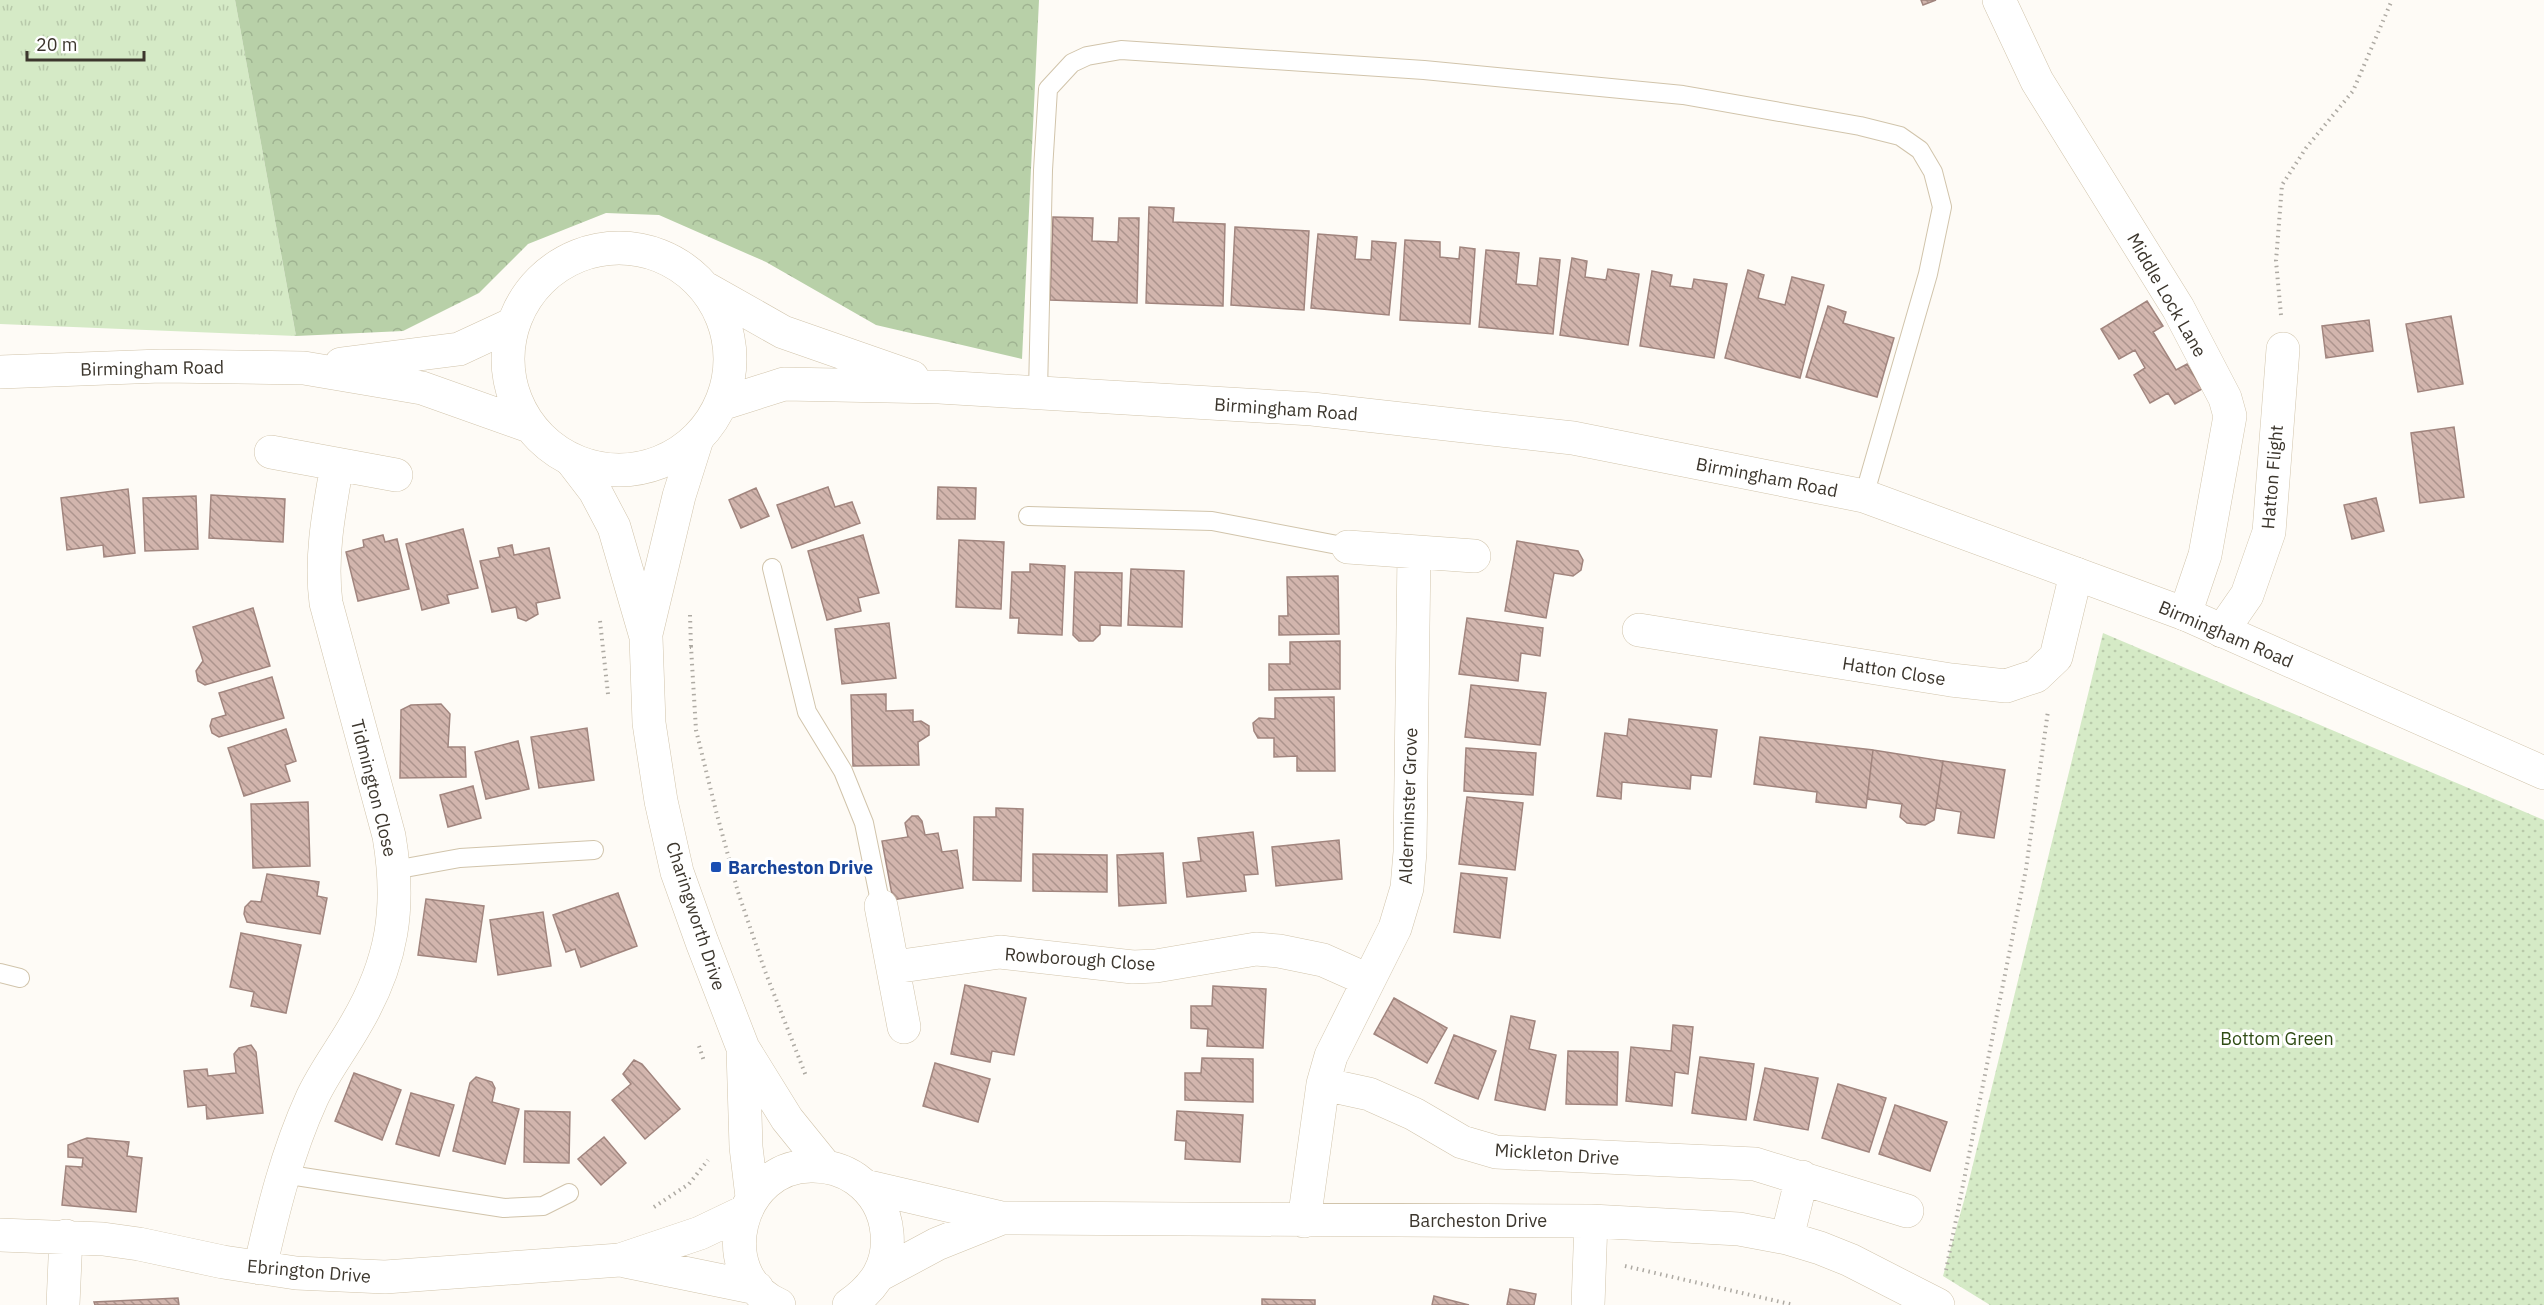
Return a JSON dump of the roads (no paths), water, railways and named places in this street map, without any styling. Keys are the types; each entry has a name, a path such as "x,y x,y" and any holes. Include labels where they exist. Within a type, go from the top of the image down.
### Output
{"main road":[{"name":"Middle Lock Lane","path":"1999,0 2037,81 2178,308 2225,398 2230,416 2205,555 2185,614"},
{"name":"Birmingham Road","path":"705,289 723,319 730,352 729,379 721,404 697,439 671,458 641,468 610,470 572,461 551,448 530,426 513,394 507,359 513,324 529,294 553,270 583,254 616,248 650,253 680,266 705,289 783,332 939,387"},
{"name":"Birmingham Road","path":"0,372 161,366 304,368 459,350 513,324"},
{"name":"Hatton Flight","path":"2222,631 2247,595 2269,532 2283,349"},
{"name":"Birmingham Road","path":"304,368 422,388 530,426"},
{"name":"Birmingham Road","path":"721,404 784,384 939,387 1312,409 1573,438 1864,496 2185,614 2544,773"},
{"name":"Charingworth Drive","path":"646,637 679,496 697,439"},
{"path":"271,452 396,475"},
{"name":"Charingworth Drive","path":"572,461 595,491 614,527 646,637 649,723 661,801 677,872 742,1048 787,1119 825,1166"},
{"name":"Tidmington Close","path":"260,1268 283,1174 313,1097 331,1062 356,1026 380,976 394,924 394,870 388,836 326,603 324,563 337,465"},
{"path":"1348,547 1474,556"},
{"name":"Alderminster Grove","path":"1304,1221 1323,1083 1331,1056 1395,927 1407,888 1410,852 1414,552"},
{"name":"Hatton Close","path":"1639,630 1951,680 2006,686 2036,676 2056,657 2076,574"},
{"path":"881,906 904,1027"},
{"name":"Rowborough Close","path":"894,967 1000,952 1133,967 1156,966 1256,950 1279,951 1323,960 1368,980"},
{"name":"Charingworth Drive","path":"742,1048 748,1205 739,1243 747,1274 771,1300"},
{"name":"Mickleton Drive","path":"1323,1083 1380,1098 1462,1142 1496,1152 1755,1164 1906,1211"},
{"name":"Ebrington Drive","path":"0,1235 66,1236 139,1244 296,1273 385,1277 620,1260 700,1233 748,1205 766,1182 784,1171 804,1166 825,1166"},
{"path":"825,1166 846,1172 865,1186 878,1203 886,1223 888,1245 874,1287"},
{"path":"1787,1238 1802,1177"},
{"name":"Barcheston Drive","path":"865,1186 1002,1218 1591,1221 1689,1225 1787,1238 1850,1260 1937,1304"},
{"name":"Barcheston Drive","path":"849,1305 937,1245 1002,1218"},
{"path":"1588,1305 1591,1221"},
{"path":"63,1305 66,1236"},
{"name":"Ebrington Drive","path":"620,1260 771,1300"}],"lane":[{"path":"1038,392 1043,170 1048,89 1072,63 1087,56 1120,50 1424,70 1683,95 1860,126 1900,136 1920,150 1933,172 1942,207 1928,274 1864,496"},
{"path":"1028,516 1212,521 1348,547"},
{"path":"772,568 807,712 843,771 864,823 881,906"},
{"path":"394,870 460,858 594,850"},
{"path":"0,973 20,978"},
{"path":"283,1174 504,1208 543,1206 569,1193"}],"place":[{"name":"Barcheston Drive","path":"716,867"}],"park label":[{"name":"Bottom Green","path":"2277,1038"}]}
